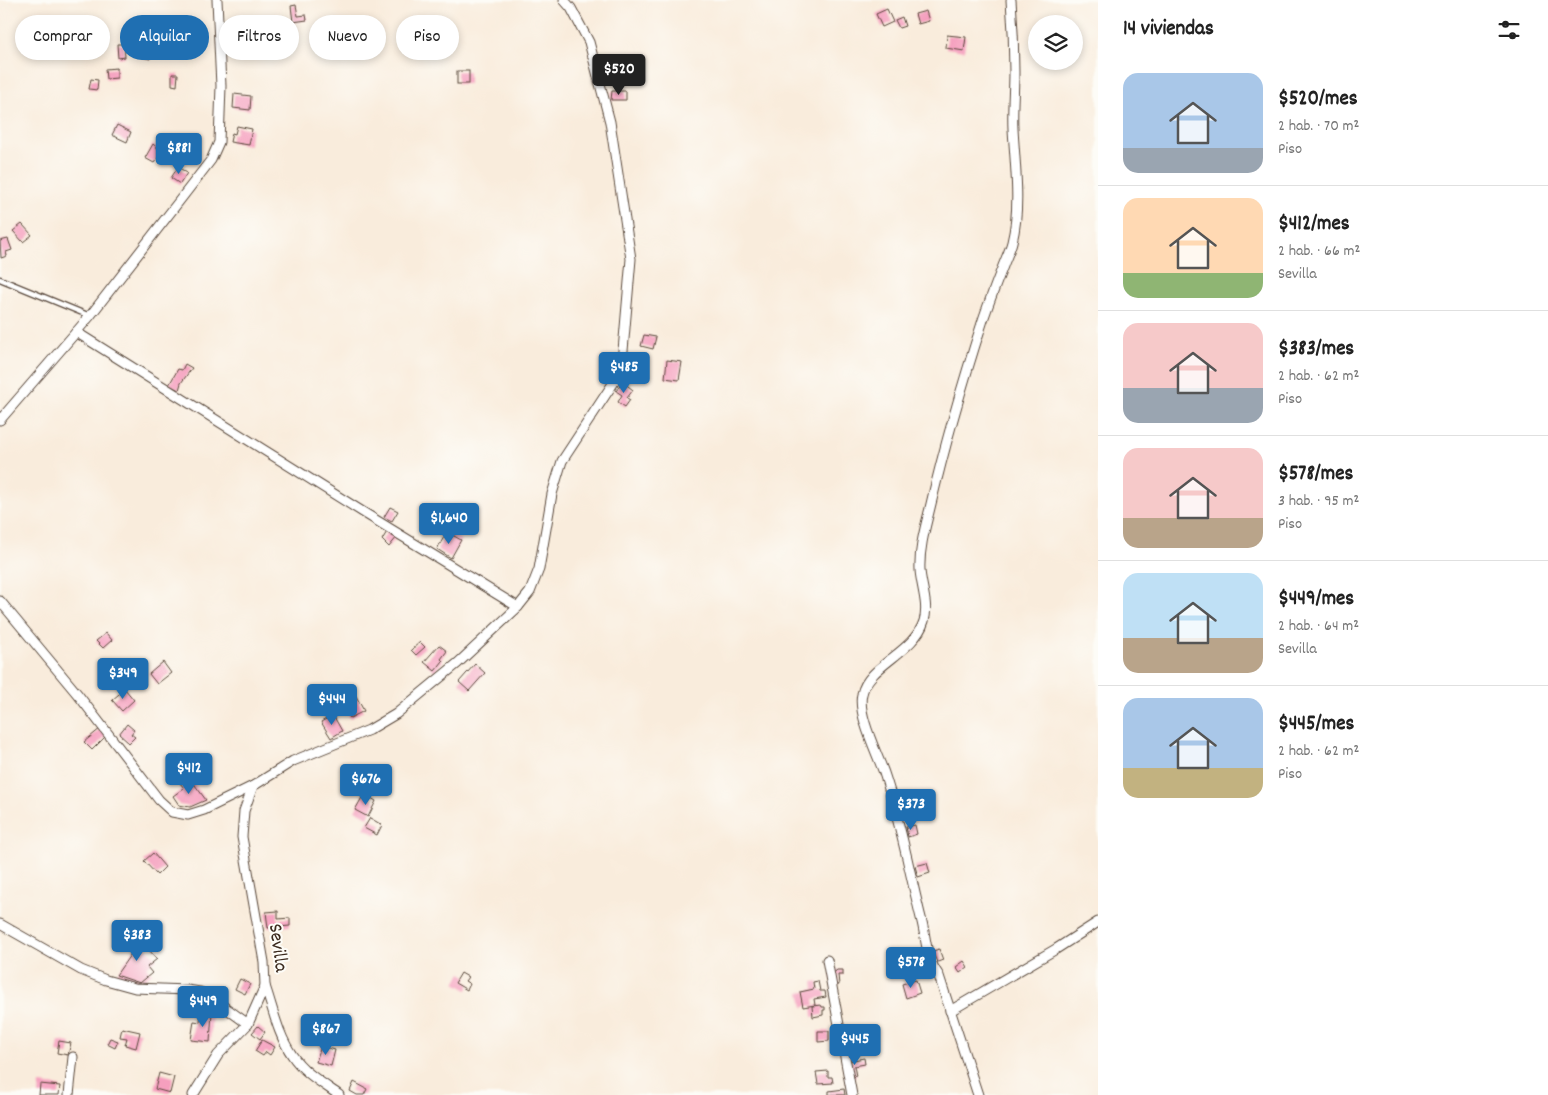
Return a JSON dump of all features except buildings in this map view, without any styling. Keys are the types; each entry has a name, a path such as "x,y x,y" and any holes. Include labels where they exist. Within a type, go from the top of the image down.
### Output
{"street":[{"path":"0,420 90,316 211,160 219,142 221,86 217,0"},
{"path":"978,1095 939,976 927,955 924,928 891,795 861,707 862,694 866,683 914,639 922,628 926,617 920,567 924,534 940,466 965,376 990,299 1012,244 1017,185 1013,128 1014,69 1011,0"},
{"path":"0,601 79,696 159,800 172,812 188,814 204,810 253,786 293,761 369,730 396,714 458,663 518,607 530,592 539,569 552,494 562,461 616,379 622,362 631,259 608,113 589,42 567,1"},
{"path":"76,332 518,607"},
{"name":"Sevilla","path":"193,1095 218,1055 248,1024 265,986 264,962 242,837 244,810 253,786"},
{"path":"950,1011 1098,922"},
{"path":"0,924 81,970 106,980 135,988 200,992 212,998 248,1024"},
{"path":"827,960 852,1095"},
{"path":"265,986 283,1040 292,1056 310,1074 339,1095"},
{"path":"69,1095 73,1057"}],"lane":[{"path":"0,279 90,316"}]}
